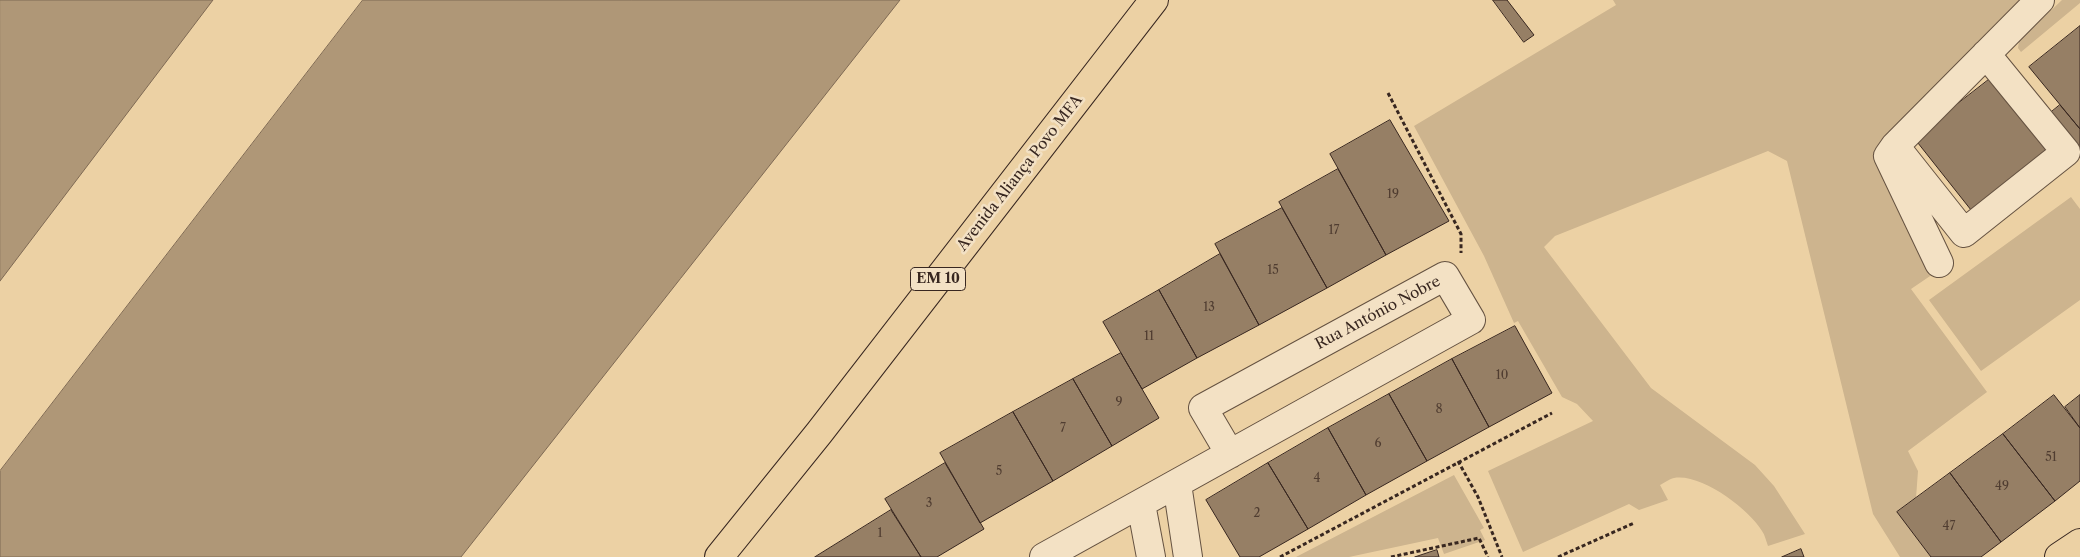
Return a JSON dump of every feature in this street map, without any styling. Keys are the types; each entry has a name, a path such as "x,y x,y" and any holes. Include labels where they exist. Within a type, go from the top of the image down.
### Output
{"main road":[{"name":"Avenida Aliança Povo MFA","path":"719,557 819,433 1154,0"},
{"path":"2059,557 2080,543"}],"street":[{"path":"1939,264 1889,162 1888,156 1895,146 2040,0"},
{"path":"1895,146 1964,234 2066,152 1986,54"},
{"name":"Rua António Nobre","path":"1044,557 1141,504 1471,320 1445,276 1203,408 1230,454"},
{"path":"1177,484 1188,557"},
{"path":"1141,504 1151,557"}],"path":[{"path":"1388,93 1462,234 1460,256 1445,276"},
{"path":"1280,557 1458,461 1552,413"},
{"path":"1458,461 1478,497 1502,557"},
{"path":"1558,557 1634,523"},
{"path":"1391,557 1479,538 1488,557"}],"shaded area":[{"path":"0,0 213,0 0,281"},
{"path":"363,0 900,0 461,557 0,557 0,471"},
{"path":"1613,0 2031,0 1878,154 1936,272 1911,289 1987,392 1908,451 1918,471 1916,498 1898,512 1931,557 1900,557 1873,514 1787,161 1768,151 1555,236 1544,247 1651,388 1755,465 1774,486 1805,534 1768,546 1756,522 1736,503 1697,481 1674,478 1660,485 1668,500 1639,510 1629,504 1523,552 1488,471 1593,421 1577,404 1562,397 1518,321 1514,323 1484,256 1414,126 1616,5"},
{"path":"2062,0 2080,0 2080,3 2021,52 2018,48 2019,41"},
{"path":"2071,197 2080,209 2080,300 1981,371 1929,300"},
{"path":"1454,475 1484,528 1480,530 1485,540 1444,554 1438,538 1349,557 1296,557"}],"building":[{"path":"1493,0 1507,0 1534,35 1524,42"},
{"path":"2080,26 2080,129 2029,67"},
{"path":"1991,78 2051,155 1975,215 1914,138"},
{"path":"2060,105 2080,129 2080,152 2049,114"},
{"path":"1390,120 1449,221 1386,255 1330,154"},
{"path":"1338,169 1386,255 1327,288 1279,202"},
{"path":"1282,208 1327,288 1259,325 1215,244"},
{"path":"1220,254 1259,325 1197,358 1159,290"},
{"path":"1159,290 1197,358 1142,389 1103,322"},
{"path":"1515,326 1552,393 1489,427 1452,359"},
{"path":"1121,353 1159,418 1112,446 1073,379"},
{"path":"1452,359 1489,427 1427,461 1389,394"},
{"path":"1073,379 1112,446 1053,481 1013,412"},
{"path":"1389,394 1427,461 1366,495 1328,428"},
{"path":"2054,395 2080,428 2080,481 2055,501 2003,434"},
{"path":"2080,395 2080,428 2065,407"},
{"path":"1013,412 1053,481 980,523 940,453"},
{"path":"1328,428 1366,495 1308,529 1268,463"},
{"path":"2003,434 2055,501 2001,542 1950,473"},
{"path":"945,463 984,529 937,557 921,557 885,499"},
{"path":"1268,463 1308,529 1259,557 1240,557 1206,500"},
{"path":"1950,473 2001,542 1981,557 1931,557 1897,512"},
{"path":"891,510 921,557 815,557"},
{"path":"1801,549 1804,557 1782,557"},
{"path":"1437,550 1439,557 1415,557"}]}
